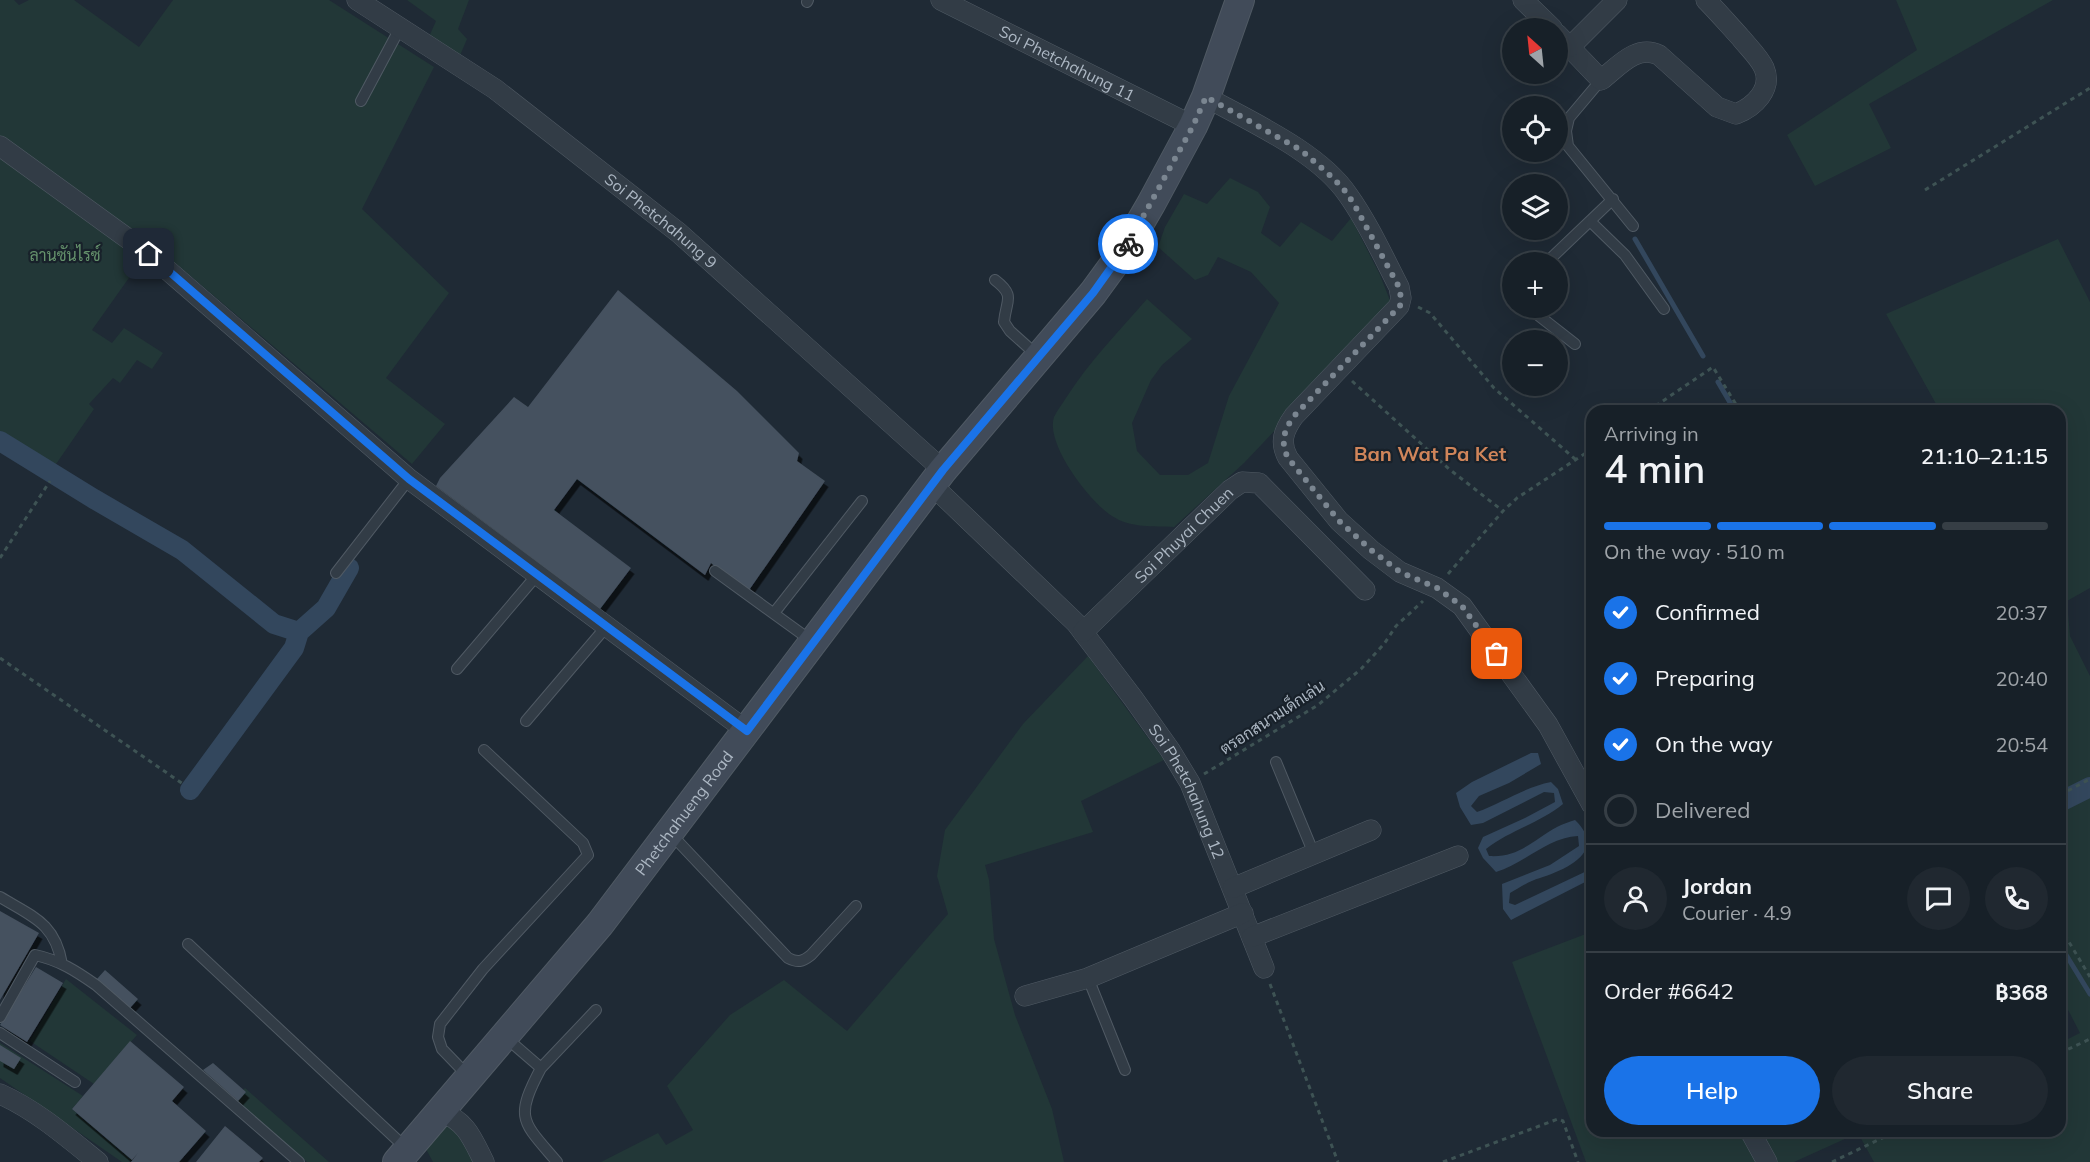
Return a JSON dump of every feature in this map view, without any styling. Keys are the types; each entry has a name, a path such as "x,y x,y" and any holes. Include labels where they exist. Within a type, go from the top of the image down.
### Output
{"main road":[{"name":"Phetchahueng Road","path":"402,1156 600,924 938,478 1093,293 1123,252 1193,126 1206,97 1239,0"}],"street":[{"name":"Soi Phetchahung 9","path":"357,0 495,89 679,233 938,478"},
{"name":"Soi Phetchahung 11","path":"941,0 1193,126"},
{"path":"1568,36 1617,0"},
{"path":"1534,3 1545,18"},
{"path":"1568,45 1601,80 1637,52 1652,51 1717,107 1736,114 1744,111 1760,98 1765,86 1764,67 1714,3"},
{"path":"1206,97 1301,150 1347,193 1399,287 1400,306 1288,424 1282,442 1283,449 1339,521 1371,550 1400,572 1437,588 1462,606 1548,725 1586,794"},
{"path":"0,146 149,254 409,479 747,731"},
{"name":"Soi Phetchahung 12","path":"938,478 1083,632 1170,750 1190,783 1264,968"},
{"name":"Soi Phuyai Chuen","path":"1083,632 1230,490 1242,482 1259,483 1365,590"},
{"path":"1233,888 1371,830"},
{"path":"1252,937 1458,856"},
{"path":"1025,996 1088,978 1243,913"},
{"path":"0,1094 34,1113 98,1162"},
{"path":"440,1112 453,1116 468,1130 484,1162"},
{"path":"1753,1137 1767,1162"}],"lane":[{"path":"361,101 400,28"},
{"path":"1601,80 1569,118 1566,131 1569,146 1633,226"},
{"path":"1557,252 1613,199"},
{"path":"1590,221 1625,255 1664,309"},
{"path":"995,280 1005,287 1009,294 1004,322 1010,331 1039,357"},
{"path":"1542,318 1575,344"},
{"path":"336,573 409,479"},
{"path":"774,614 862,501"},
{"path":"715,571 813,642"},
{"path":"457,669 537,575"},
{"path":"526,721 606,627"},
{"path":"469,1077 442,1049 438,1037 440,1024 483,969 588,855 583,843 484,750"},
{"path":"1276,762 1314,854"},
{"path":"670,832 788,958 798,962 804,961 811,955 856,906"},
{"path":"0,897 50,929 63,964"},
{"path":"188,944 402,1156"},
{"path":"0,1017 35,956 50,958 63,964 96,985 299,1162"},
{"path":"1088,978 1125,1070"},
{"path":"556,1162 527,1126 524,1113 529,1089 541,1068 596,1010"},
{"path":"0,1034 75,1082"},
{"path":"504,1036 541,1068"}],"path":[{"path":"1925,190 2090,88"},
{"path":"1401,298 1430,313 1494,388 1575,459"},
{"path":"1657,405 1713,367 1736,405"},
{"path":"1340,369 1449,469 1503,511"},
{"name":"ตรอกสนามเด็กเล่น","path":"1190,783 1318,705 1361,669 1384,644 1396,626 1437,588 1503,511 1517,498 1586,453"},
{"path":"0,558 50,481"},
{"path":"0,658 183,784"},
{"path":"2066,792 2090,779"},
{"path":"2066,937 2090,977"},
{"path":"1264,968 1338,1162"},
{"path":"2066,1050 2090,1039"},
{"path":"1443,1162 1558,1119 1563,1121 1578,1162"},
{"path":"1832,1162 1884,1137"}],"green space":[{"name":"ลานซันไรซ์","path":"0,0 14,0 19,5 29,0 74,0 139,47 173,0 329,0 434,67 362,209 449,293 386,378 445,424 412,464 153,244 92,330 112,343 124,328 163,353 152,369 137,360 120,383 113,378 89,404 94,409 54,467 0,435"},
{"path":"407,0 469,0 458,29 467,39 458,60 428,39 436,21"},
{"path":"1896,0 2053,0 1869,104 1891,148 1815,186 1787,135 1917,50"},
{"path":"1230,178 1258,192 1270,207 1261,233 1280,247 1301,222 1332,241 1351,218 1380,275 1391,303 1385,314 1244,463 1174,527 1126,523 1103,509 1071,471 1056,442 1053,428 1054,417 1084,372 1147,299 1192,339 1162,365 1151,380 1132,423 1137,451 1160,475 1188,475 1208,463 1229,396 1279,303 1251,272 1218,257 1208,275 1195,280 1158,247 1165,227 1184,194 1207,204"},
{"path":"2058,239 2090,302 2090,588 2067,601 2070,636 2090,676 2090,1162 1874,1162 1860,1137 2066,1137 2066,1040 2080,1033 2066,1006 2066,405 1937,405 1886,314"},
{"path":"1088,656 1164,760 1081,801 1093,832 985,865 989,880 994,939 1015,1015 1052,1109 1064,1162 601,1162 658,1133 666,1145 693,1130 667,1086 730,1015 784,980 847,1031 948,914 937,876 945,830 1023,724"},
{"path":"1586,934 1586,1137 1746,1137 1758,1162 1586,1162 1512,962"},
{"path":"66,979 137,1035 94,1084 30,1041"},
{"path":"0,1043 83,1096 72,1109 132,1160 122,1162 0,1078"},
{"path":"245,1088 329,1162 307,1162 233,1101"},
{"path":"459,1107 494,1162 433,1162 426,1149"},
{"path":"1764,1137 1849,1137 1794,1162 1777,1162"}],"water":[{"path":"1531,753 1538,753 1541,764 1509,783 1479,796 1471,806 1477,812 1551,782 1558,789 1563,804 1495,842 1486,849 1489,856 1500,856 1517,851 1559,826 1575,820 1584,831 1586,846 1580,858 1561,870 1532,881 1510,893 1509,903 1515,905 1586,871 1586,882 1511,920 1503,909 1502,884 1550,865 1579,846 1578,836 1556,841 1496,872 1483,858 1478,848 1483,837 1555,802 1554,793 1544,792 1483,823 1471,825 1460,807 1456,793 1472,782"}],"building":[{"path":"618,290 737,391 799,453 797,461 825,481 747,593 711,563 705,575 577,479 554,510 631,568 600,609 436,486 440,478 514,397 528,407"},
{"path":"0,911 39,933 0,1000"},
{"path":"36,967 63,983 27,1042 0,1025"},
{"path":"105,970 138,999 130,1008 97,979"},
{"path":"130,1041 184,1087 172,1101 206,1131 179,1162 131,1162 138,1153 132,1160 72,1109"},
{"path":"0,1045 21,1058 14,1069 0,1061"},
{"path":"213,1063 246,1092 238,1101 203,1070"},
{"path":"225,1126 263,1158 259,1162 196,1162"}],"waterway":[{"path":"1635,239 1703,356"},
{"path":"1718,382 1731,405"},
{"path":"0,441 182,550 274,624 299,632 326,608 349,568"},
{"path":"190,790 294,648 299,632"},
{"path":"2066,799 2090,787"},
{"path":"2066,955 2090,994"}],"way so far":[{"path":"1128,244 1193,126 1206,97 1301,150 1347,193 1399,287 1400,306 1294,416 1284,434 1283,449 1339,521 1400,572 1437,588 1462,606 1497,654"}],"district":[{"name":"Ban Wat Pa Ket","path":"1430,453"}],"route":[{"path":"149,254 409,479 747,731 943,470 1093,293 1128,244"}]}
